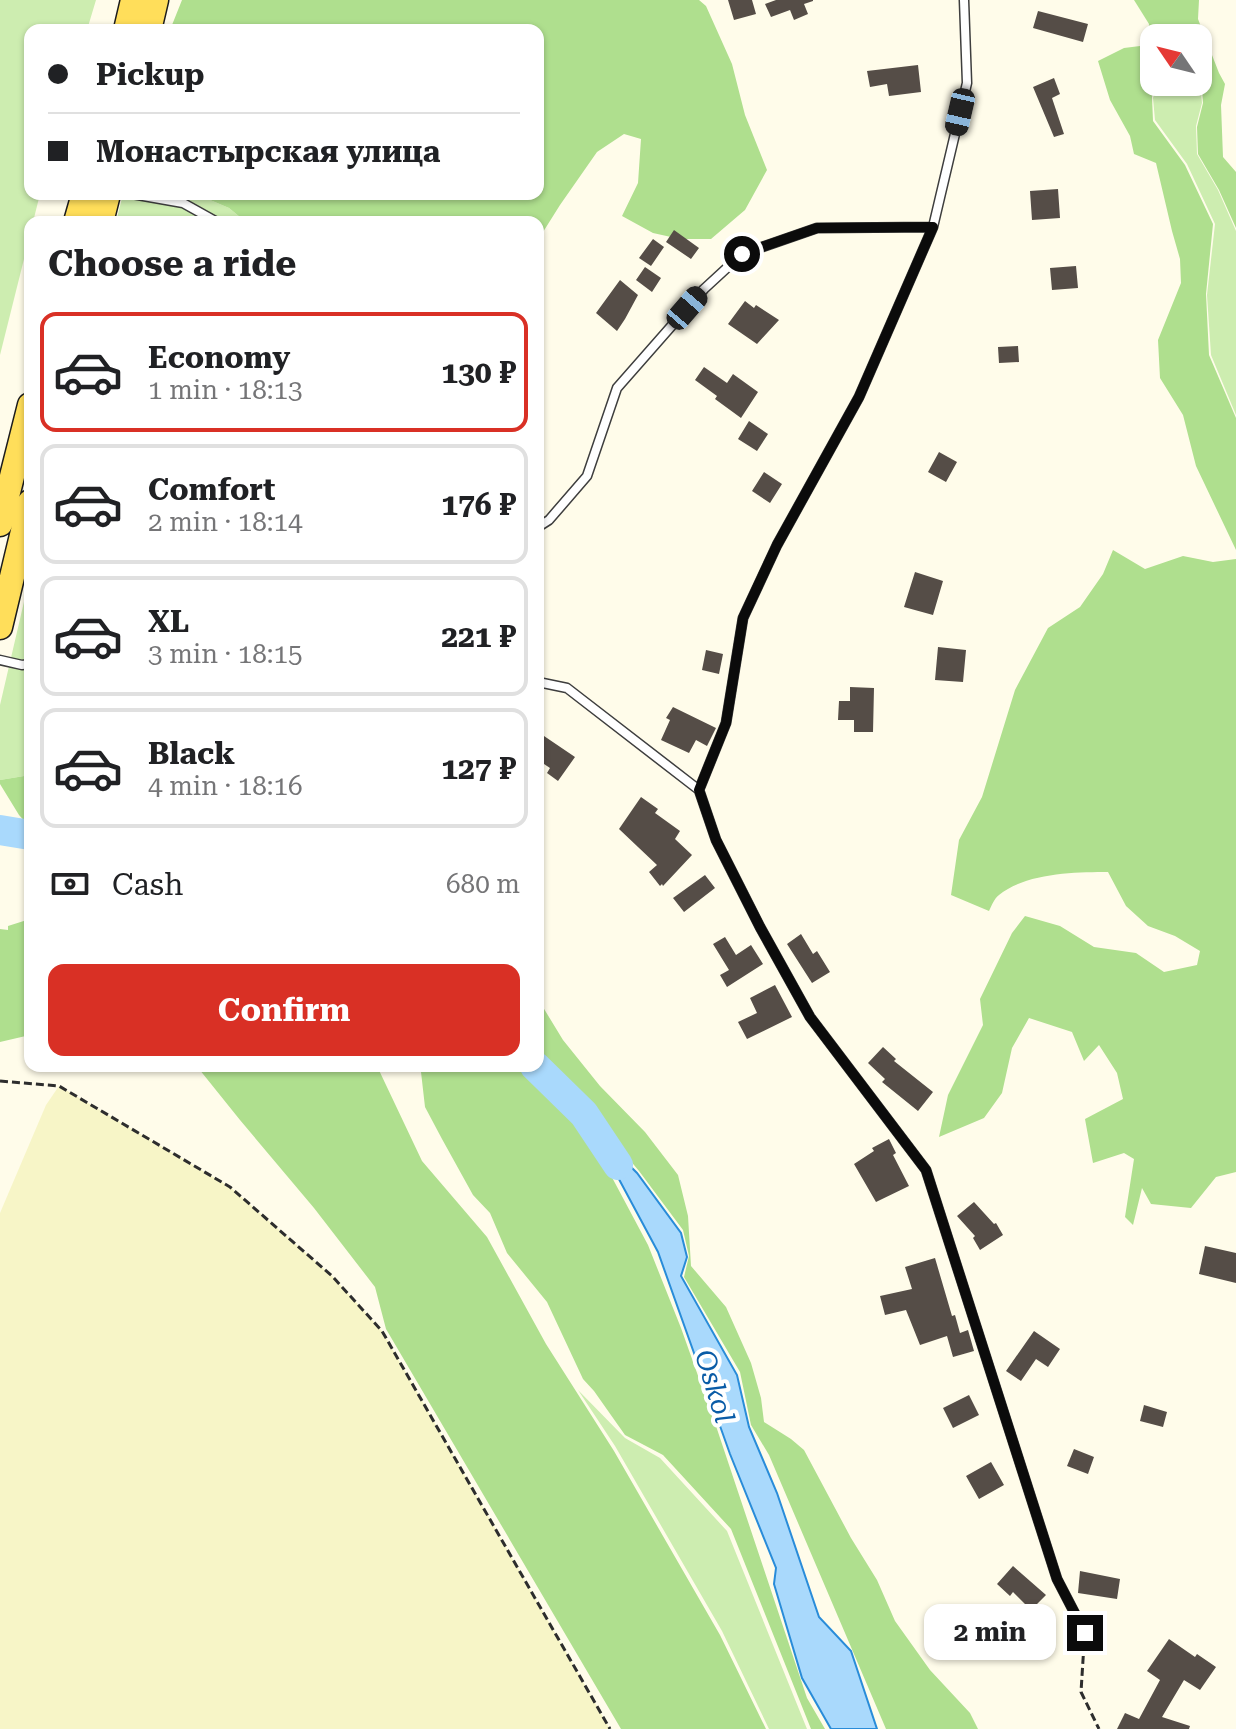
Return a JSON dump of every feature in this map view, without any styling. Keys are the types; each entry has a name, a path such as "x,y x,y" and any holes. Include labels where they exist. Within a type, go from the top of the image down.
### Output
{"main road":[{"path":"127,24 133,0"},
{"path":"150,24 156,0"},
{"path":"0,524 24,429"},
{"path":"0,627 24,525"}],"lane":[{"path":"699,790 726,723 743,618 777,545 859,397 933,227 967,83 964,0"},
{"path":"166,200 183,203 206,216"},
{"path":"544,523 587,476 617,388 704,289 742,254 817,228 933,227"},
{"path":"0,660 24,665"},
{"path":"544,683 567,688 699,790 716,840 810,1017 926,1170 1057,1579 1085,1633"}],"path":[{"path":"0,1081 59,1086 134,1130 230,1187 332,1276 382,1331 610,1729"},
{"path":"1085,1633 1081,1692 1099,1729"}],"shaded area":[{"path":"59,1086 230,1187 332,1276 382,1331 610,1729 0,1729 0,1213 46,1105"}],"green space":[{"path":"0,0 96,0 89,24 24,24 24,200 38,200 34,216 24,216 24,259 0,355"},
{"path":"182,0 699,0 706,6 732,64 745,115 767,170 745,210 711,239 680,239 653,233 622,216 638,183 641,139 624,134 597,152 544,230 544,216 239,216 210,200 544,200 544,24 172,24"},
{"path":"1134,0 1199,0 1200,24 1149,24"},
{"path":"1140,46 1140,96 1152,96 1153,121 1185,165 1213,224 1206,294 1209,355 1236,418 1236,550 1196,466 1183,415 1160,378 1158,340 1181,283 1180,259 1156,163 1134,154 1130,136 1110,100 1098,61 1124,48"},
{"path":"1212,55 1225,84 1221,105 1223,157 1236,172 1236,228 1198,154 1197,127 1202,96 1212,96"},
{"path":"1201,96 1196,126 1197,154 1218,190 1236,231 1236,415 1211,355 1207,295 1215,224 1187,164 1155,120 1153,98"},
{"path":"122,200 210,200 239,216 118,216"},
{"path":"1113,550 1145,569 1183,556 1213,562 1236,559 1236,1172 1216,1177 1191,1208 1151,1204 1142,1188 1133,1225 1125,1217 1134,1159 1124,1153 1093,1163 1085,1119 1123,1099 1117,1073 1099,1045 1084,1061 1072,1032 1029,1018 1012,1048 1002,1093 984,1118 939,1137 948,1095 983,1025 980,999 1012,933 1025,916 1060,926 1094,947 1136,953 1164,972 1197,965 1200,951 1175,936 1148,926 1126,906 1108,872 1066,873 1023,882 999,895 989,911 951,895 959,840 982,797 1015,690 1048,628 1080,607 1103,574"},
{"path":"24,602 24,776 0,780 0,705"},
{"path":"24,776 24,820 0,784 0,780"},
{"path":"24,921 24,1036 0,1042 0,929 8,930 8,926"},
{"path":"544,1009 563,1040 600,1086 645,1132 678,1175 688,1216 691,1266 726,1307 751,1363 764,1422 804,1450 877,1580 895,1621 930,1670 970,1713 978,1729 886,1729 769,1455 751,1425 740,1372 684,1277 689,1256 683,1230 588,1110 544,1066"},
{"path":"201,1072 380,1072 422,1161 487,1237 546,1344 614,1451 720,1635 766,1729 621,1729 386,1329 375,1287"},
{"path":"421,1072 529,1072 566,1107 607,1168 648,1245 681,1328 807,1698 825,1729 811,1729 731,1529 663,1455 625,1435 583,1379 547,1302 507,1253 490,1213 473,1195 425,1107"},
{"path":"578,1390 625,1438 660,1458 727,1531 807,1729 769,1729 722,1631 615,1446"}],"water":[{"path":"591,1127 637,1173 681,1233 687,1257 681,1276 737,1375 749,1427 777,1493 819,1617 851,1651 877,1729 831,1729 802,1678 774,1584 776,1568 730,1454 658,1252"}],"building":[{"path":"728,0 752,0 756,14 734,20"},
{"path":"776,0 813,1 804,4 808,14 794,20 790,10 771,17 765,4"},
{"path":"1038,11 1088,24 1083,42 1033,28"},
{"path":"918,65 921,92 889,96 887,84 870,87 867,71"},
{"path":"1054,78 1060,94 1052,98 1064,134 1054,137 1033,87"},
{"path":"1058,189 1060,218 1032,220 1030,191"},
{"path":"674,230 699,248 691,259 666,242"},
{"path":"653,239 664,247 651,266 639,258"},
{"path":"1076,266 1078,288 1052,290 1050,268"},
{"path":"645,267 661,278 652,292 636,280"},
{"path":"620,280 638,295 617,331 596,313"},
{"path":"745,301 779,320 757,344 728,324"},
{"path":"1018,346 1019,362 999,363 998,347"},
{"path":"704,367 727,383 733,374 758,392 741,418 695,380"},
{"path":"749,421 768,434 757,451 738,439"},
{"path":"939,452 957,462 946,482 928,472"},
{"path":"764,472 782,484 770,503 752,491"},
{"path":"915,572 943,581 933,615 904,607"},
{"path":"938,647 966,650 963,682 935,680"},
{"path":"706,650 723,654 719,674 702,670"},
{"path":"850,687 874,688 873,732 854,732 854,720 838,720 839,701 850,701"},
{"path":"673,707 716,728 707,746 696,740 689,753 661,740 670,720 666,718"},
{"path":"544,736 575,757 558,781 547,773 550,768 544,764"},
{"path":"641,797 658,809 655,813 680,831 675,839 692,855 663,886 649,872 657,865 619,829"},
{"path":"705,875 715,888 684,912 673,898"},
{"path":"801,934 813,954 817,951 830,972 812,983 787,944"},
{"path":"725,937 736,955 751,945 763,964 727,987 720,975 729,970 713,944"},
{"path":"775,985 792,1017 747,1039 738,1022 757,1013 750,998"},
{"path":"883,1047 896,1059 894,1061 933,1092 918,1111 882,1082 885,1079 868,1063"},
{"path":"889,1139 896,1153 893,1155 909,1186 876,1202 854,1164 874,1151 872,1148"},
{"path":"974,1202 996,1223 1003,1235 980,1250 973,1238 975,1236 957,1216"},
{"path":"1205,1246 1236,1253 1236,1283 1199,1274"},
{"path":"935,1258 952,1316 955,1315 960,1333 968,1330 974,1351 953,1357 947,1336 920,1345 906,1310 885,1315 880,1296 912,1289 905,1267"},
{"path":"1034,1331 1060,1349 1048,1367 1036,1359 1021,1381 1006,1371"},
{"path":"969,1395 979,1415 953,1428 943,1408"},
{"path":"1144,1405 1167,1412 1163,1427 1140,1421"},
{"path":"1074,1449 1094,1457 1088,1474 1067,1466"},
{"path":"991,1462 1004,1485 979,1499 966,1476"},
{"path":"1013,1566 1046,1595 1031,1610 1013,1592 1010,1596 997,1584"},
{"path":"1080,1571 1120,1579 1117,1599 1078,1593"},
{"path":"1169,1639 1216,1667 1200,1690 1184,1680 1162,1717 1190,1726 1189,1729 1117,1729 1125,1713 1139,1719 1160,1680 1147,1671"}],"waterway":[{"name":"Oskol","path":"0,830 24,834"},
{"name":"Oskol","path":"541,1072 584,1114 618,1165"}],"route":[{"path":"742,254 817,228 933,227 859,397 777,545 743,618 726,723 699,790 716,840 810,1017 926,1170 1057,1579 1085,1633"}]}
